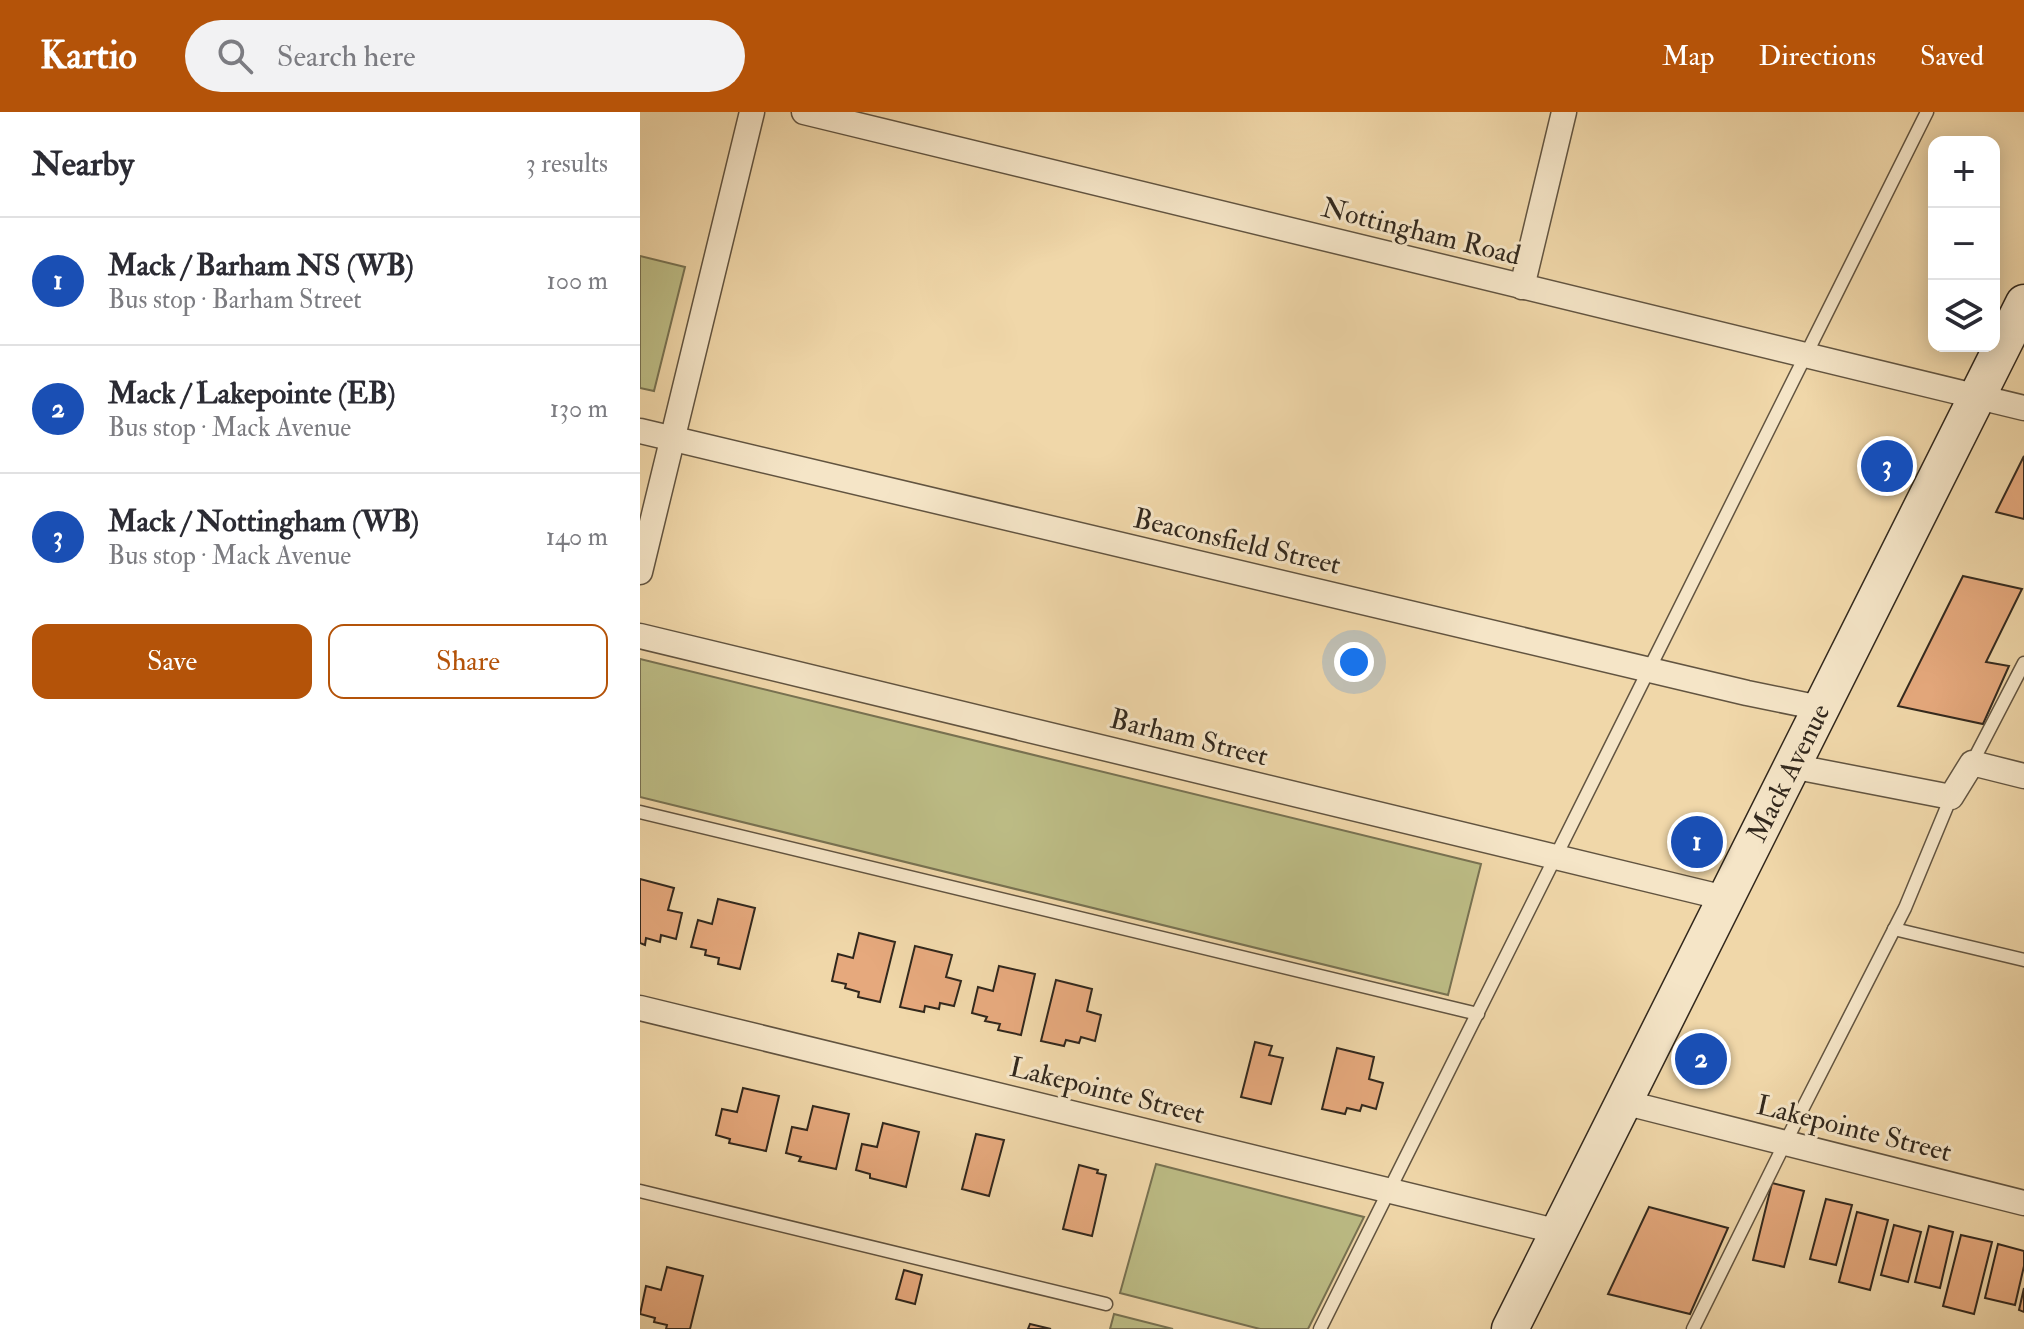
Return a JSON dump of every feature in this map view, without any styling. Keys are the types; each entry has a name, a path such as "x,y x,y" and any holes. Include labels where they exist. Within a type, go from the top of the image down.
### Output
{"main road":[{"name":"Mack Avenue","path":"1510,1329 2024,303"}],"street":[{"path":"640,572 752,112"},
{"name":"Nottingham Road","path":"804,112 2024,408"},
{"path":"1522,287 1564,112"},
{"name":"Beaconsfield Street","path":"640,431 1820,708"},
{"name":"Barham Street","path":"640,636 1725,898"},
{"path":"1791,766 1951,797 1972,763 2024,776"},
{"name":"Lakepointe Street","path":"640,1008 1559,1232"},
{"name":"Lakepointe Street","path":"1623,1102 2024,1203"}],"lane":[{"path":"1320,1329 1927,112"},
{"path":"1972,763 2024,663"},
{"path":"1693,1329 1894,929 1951,797"},
{"path":"640,812 1478,1014"},
{"path":"1894,929 2024,960"},
{"path":"640,1191 1106,1304"}],"green space":[{"path":"640,256 685,267 654,391 640,388"},
{"path":"640,659 1481,864 1448,995 640,797"},
{"path":"1156,1164 1364,1217 1308,1329 1260,1329 1120,1293"},
{"path":"1114,1314 1173,1329 1110,1329"}],"building":[{"path":"2024,456 2024,519 1996,512"},
{"path":"1963,576 2022,589 1986,662 2009,666 1983,724 1898,706"},
{"path":"640,879 674,888 668,910 682,913 676,939 661,935 660,942 646,938 645,945 640,943"},
{"path":"718,899 755,908 740,969 718,964 719,958 705,955 706,950 691,947 698,920 712,924"},
{"path":"859,933 895,942 880,1002 858,997 859,992 845,988 846,984 832,981 838,954 853,958"},
{"path":"915,946 952,955 946,977 961,981 954,1006 940,1003 939,1009 925,1006 924,1012 900,1007"},
{"path":"999,966 1035,974 1021,1035 998,1030 1000,1024 985,1021 987,1017 972,1013 978,987 993,991"},
{"path":"1056,980 1092,989 1087,1011 1101,1015 1095,1041 1081,1037 1079,1043 1066,1040 1064,1046 1041,1041"},
{"path":"1255,1042 1272,1046 1269,1055 1283,1058 1271,1104 1241,1097"},
{"path":"1337,1048 1374,1057 1369,1079 1383,1083 1376,1109 1362,1105 1360,1111 1347,1108 1345,1114 1322,1109"},
{"path":"743,1088 779,1096 766,1151 729,1143 730,1139 716,1135 722,1109 737,1112"},
{"path":"813,1106 849,1114 836,1169 799,1161 801,1157 786,1153 792,1127 807,1130"},
{"path":"883,1123 919,1132 906,1187 870,1178 870,1174 856,1170 862,1144 877,1147"},
{"path":"976,1134 1004,1140 989,1196 962,1189"},
{"path":"1079,1165 1106,1175 1092,1236 1063,1229"},
{"path":"1772,1183 1804,1191 1784,1267 1753,1260"},
{"path":"1826,1199 1852,1205 1836,1265 1810,1259"},
{"path":"1649,1207 1728,1228 1690,1314 1608,1294"},
{"path":"1857,1212 1888,1220 1870,1290 1839,1282"},
{"path":"1894,1225 1921,1232 1908,1282 1881,1275"},
{"path":"1929,1226 1953,1232 1940,1288 1915,1282"},
{"path":"1961,1235 1992,1242 1974,1314 1943,1306"},
{"path":"1998,1244 2024,1251 2024,1266 2015,1305 1985,1298"},
{"path":"667,1267 703,1276 690,1329 666,1329 667,1325 654,1322 655,1318 640,1314 646,1286 661,1290"},
{"path":"904,1270 922,1275 915,1304 896,1299"},
{"path":"2024,1288 2024,1312 2019,1310"},
{"path":"1030,1324 1051,1329 1028,1329"}],"place":[{"name":"Mack / Nottingham (WB)","path":"1887,466"},
{"name":"Mack / Barham NS (WB)","path":"1697,842"},
{"name":"Mack / Lakepointe (EB)","path":"1701,1059"}]}
